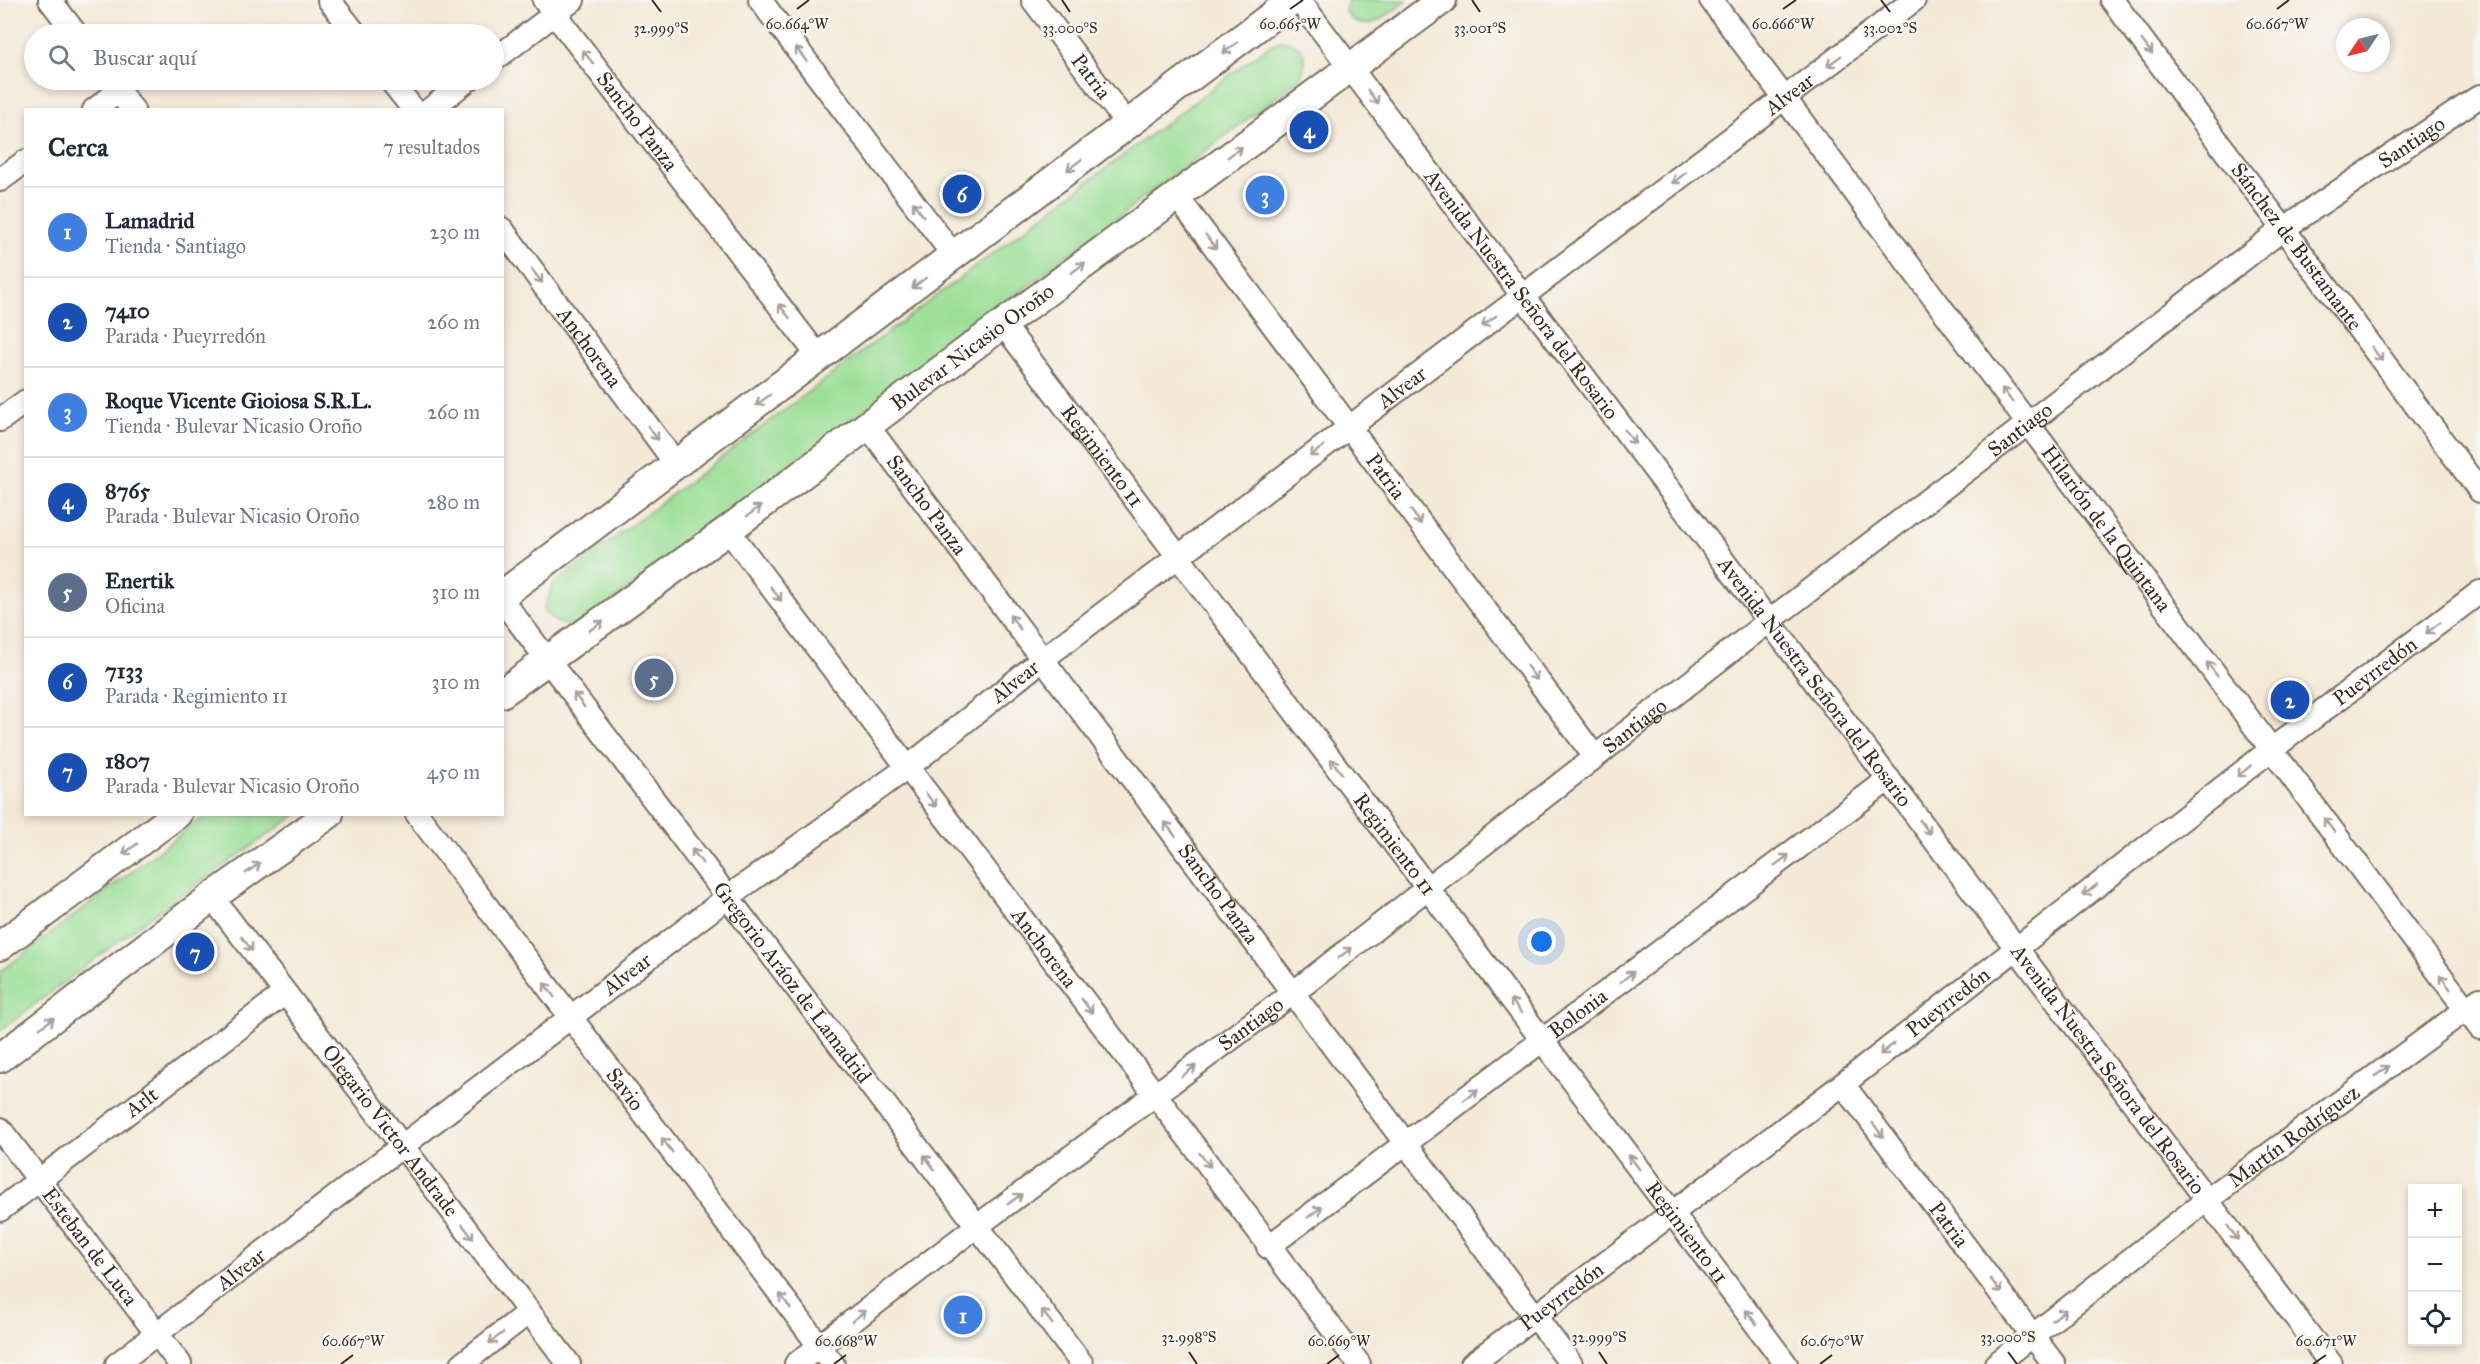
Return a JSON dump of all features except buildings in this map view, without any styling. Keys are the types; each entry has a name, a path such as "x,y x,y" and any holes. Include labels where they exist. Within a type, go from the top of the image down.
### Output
{"main road":[{"path":"504,596 676,464 1293,0"},
{"name":"Bulevar Nicasio Oroño","path":"504,692 728,530 867,424 1442,0"},
{"path":"0,1058 212,897 326,816"},
{"path":"0,946 161,819"}],"street":[{"path":"50,0 68,24"},
{"path":"329,0 348,24"},
{"path":"504,50 549,7 573,0"},
{"path":"760,0 954,256"},
{"name":"Patria","path":"1034,0 1128,125"},
{"name":"Avenida Nuestra Señora del Rosario","path":"1299,0 2331,1364"},
{"name":"Hilarión de la Quintana","path":"1711,0 2272,749 2473,1004 2480,1028"},
{"name":"Alvear","path":"117,1364 403,1148 728,897 907,768 1043,659 1914,0"},
{"name":"Sánchez de Bustamante","path":"2112,0 2480,491"},
{"name":"Sancho Panza","path":"549,7 819,357"},
{"path":"96,108 110,90"},
{"path":"118,90 131,108"},
{"path":"398,90 412,108"},
{"path":"432,108 455,90"},
{"name":"Santiago","path":"796,1364 826,1355 977,1226 1293,993 1769,621 2283,229 2480,96"},
{"path":"0,180 24,162"},
{"name":"Patria","path":"1176,195 1595,757"},
{"name":"Anchorena","path":"504,232 676,464"},
{"name":"Regimiento 11","path":"1003,324 1786,1364"},
{"path":"0,420 24,402"},
{"name":"Sancho Panza","path":"867,424 1571,1364"},
{"name":"Anchorena","path":"728,530 1268,1247 1359,1364"},
{"name":"Pueyrredón","path":"1472,1364 1843,1084 2272,749 2480,592"},
{"name":"Gregorio Aráoz de Lamadrid","path":"504,601 1082,1364"},
{"name":"Bolonia","path":"1268,1247 1889,779"},
{"name":"Savio","path":"419,816 826,1355"},
{"name":"Olegario Victor Andrade","path":"212,897 569,1364"},
{"name":"Arlt","path":"0,1210 285,993"},
{"name":"Martín Rodríguez","path":"1996,1364 2207,1200 2473,1004"},
{"name":"Patria","path":"1843,1084 2054,1364"},
{"name":"Esteban de Luca","path":"0,1129 180,1364"},
{"path":"462,1364 529,1312"}],"green space":[{"path":"1348,0 1407,0 1376,22 1368,24 1352,19 1345,11"},
{"path":"1283,40 1297,46 1304,54 1305,65 1300,79 581,625 559,623 551,618 544,609 553,584 1270,45"},
{"path":"205,816 295,816 146,920 0,1031 0,972"}],"place":[{"name":"8765","path":"1309,130"},
{"name":"7133","path":"962,194"},
{"name":"Roque Vicente Gioiosa S.R.L.","path":"1265,195"},
{"name":"Enertik","path":"654,678"},
{"name":"7410","path":"2290,700"},
{"name":"1807","path":"195,952"},
{"name":"Lamadrid","path":"963,1315"}]}
